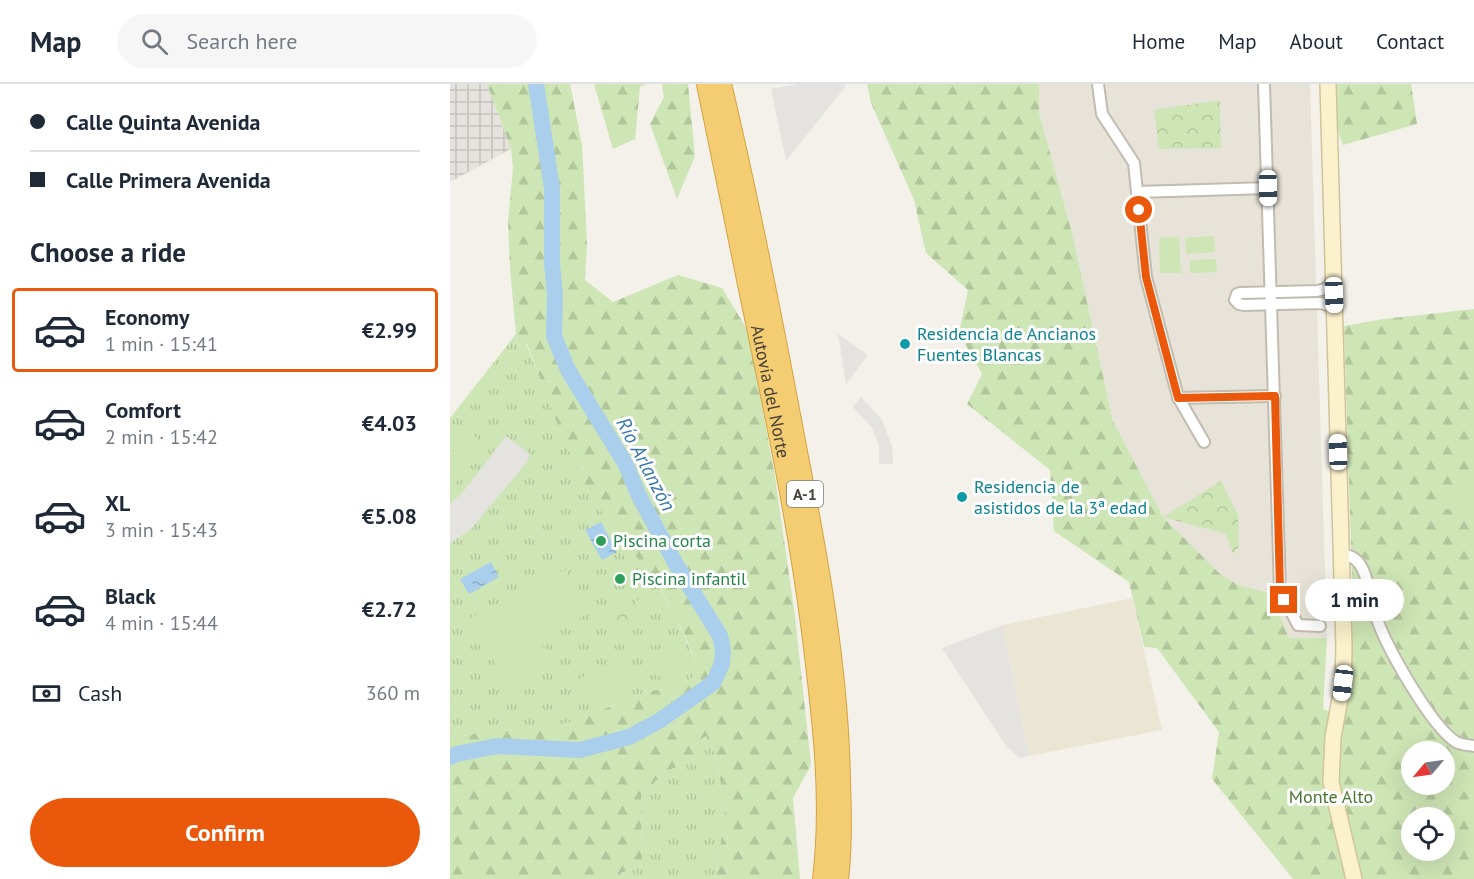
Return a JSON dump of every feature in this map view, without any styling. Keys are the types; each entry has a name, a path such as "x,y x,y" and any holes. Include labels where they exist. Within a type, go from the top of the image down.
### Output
{"highway":[{"name":"Autovía del Norte","path":"707,84 767,371 808,599 825,755 826,813 823,879"},
{"name":"Autovía del Norte","path":"722,84 804,491 833,673 839,742 842,823 838,879"}],"main road":[{"path":"1328,84 1342,555 1343,683 1333,737 1331,782 1354,879"}],"street":[{"path":"1098,84 1102,114 1134,163 1146,277 1178,398 1204,442"},
{"path":"1264,84 1280,590 1299,625 1320,626"},
{"path":"1137,192 1268,188"},
{"path":"1334,282 1325,289 1317,291 1240,293 1235,300 1244,305 1322,303 1335,308"},
{"path":"1178,398 1275,396"},
{"path":"1342,555 1353,558 1364,571 1370,598 1383,636 1431,713 1455,741 1462,745 1474,746"}],"shaded area":[{"path":"450,84 487,84 511,149 450,182"},
{"path":"798,84 845,84 845,87 786,161 771,89"},
{"path":"1039,84 1310,84 1327,638 1289,638 1271,593 1238,585 1219,573 1163,517 1113,421 1072,233 1039,113"},
{"path":"838,334 868,355 846,384"},
{"path":"861,397 882,420 892,446 893,464 879,464 879,446 872,428 853,407"},
{"path":"506,436 530,454 527,462 471,529 450,543 450,505 463,492"},
{"path":"1132,598 1162,730 1029,756 1003,625"},
{"path":"1003,625 1029,756 1019,758 1006,746 942,648"}],"green space":[{"path":"487,84 570,84 582,145 587,242 585,280 613,302 678,275 722,288 748,331 775,477 795,616 811,765 793,798 800,879 715,879 725,815 717,757 706,736 698,741 696,758 665,772 641,796 642,865 621,873 621,879 450,879 450,738 503,729 533,731 575,721 648,691 675,688 692,678 698,667 662,591 602,512 579,472 527,344 517,345 508,223 513,168 511,149"},
{"path":"594,84 646,84 640,87 635,139 613,149"},
{"path":"662,84 688,84 695,156 677,199 650,124 664,97"},
{"name":"Monte Alto","path":"867,84 1039,84 1039,113 1072,233 1113,421 1163,517 1219,573 1238,585 1271,593 1289,638 1327,638 1323,709 1345,718 1352,686 1352,576 1344,326 1474,309 1474,879 1293,879 1212,779 1219,732 1157,648 1144,647 1129,582 1054,531 1050,470 967,404 982,374 959,333 968,290 926,253 914,200 871,103"},
{"path":"1336,84 1411,84 1417,124 1343,145 1338,131"},
{"path":"1220,100 1221,148 1159,149 1154,110"},
{"path":"1214,236 1215,252 1186,254 1185,238"},
{"path":"1179,237 1181,273 1160,273 1159,238"},
{"path":"1216,259 1217,272 1190,273 1190,260"},
{"path":"516,334 517,345 526,344 577,468 602,511 655,581 674,613 698,667 692,678 675,688 648,691 575,721 533,731 503,729 450,738 450,543 471,529 493,501 463,492 450,505 450,418"},
{"path":"469,432 486,446 450,490 450,455"},
{"path":"1221,481 1238,515 1239,547 1233,554 1226,534 1163,517"},
{"path":"1474,487 1474,506 1440,510 1438,490"},
{"path":"565,569 589,613 545,638 520,594"},
{"path":"657,589 663,600 641,613 635,602"},
{"path":"515,594 552,662 508,686 470,618"},
{"path":"630,607 637,619 614,632 607,620"},
{"path":"648,618 661,642 652,647 639,623"},
{"path":"680,638 691,659 657,678 646,657"},
{"path":"625,653 631,664 609,676 603,666"},
{"path":"632,665 638,676 616,688 610,678"},
{"path":"599,668 606,678 585,690 579,679"},
{"path":"606,680 612,690 592,702 586,691"},
{"path":"706,736 717,757 725,815 715,879 621,879 621,873 642,865 641,796 665,772 695,758 698,741"}],"water":[{"name":"Piscina corta","path":"601,522 617,552 602,560 585,530"},
{"path":"491,562 499,577 469,594 460,579"}],"waterway":[{"name":"Río Arlanzón","path":"450,757 497,746 580,750 629,737 659,721 713,683 722,664 723,649 720,636 677,566 639,496 625,463 568,370 554,336 552,188 536,84"}],"place":[{"name":"Residencia de Ancianos Fuentes Blancas","path":"905,344"},
{"name":"Residencia de asistidos de la 3ª edad","path":"962,497"},
{"name":"Piscina corta","path":"601,541"},
{"name":"Piscina infantil","path":"620,579"}],"route":[{"path":"1139,210 1146,277 1178,398 1275,396 1280,590 1284,600"}]}
